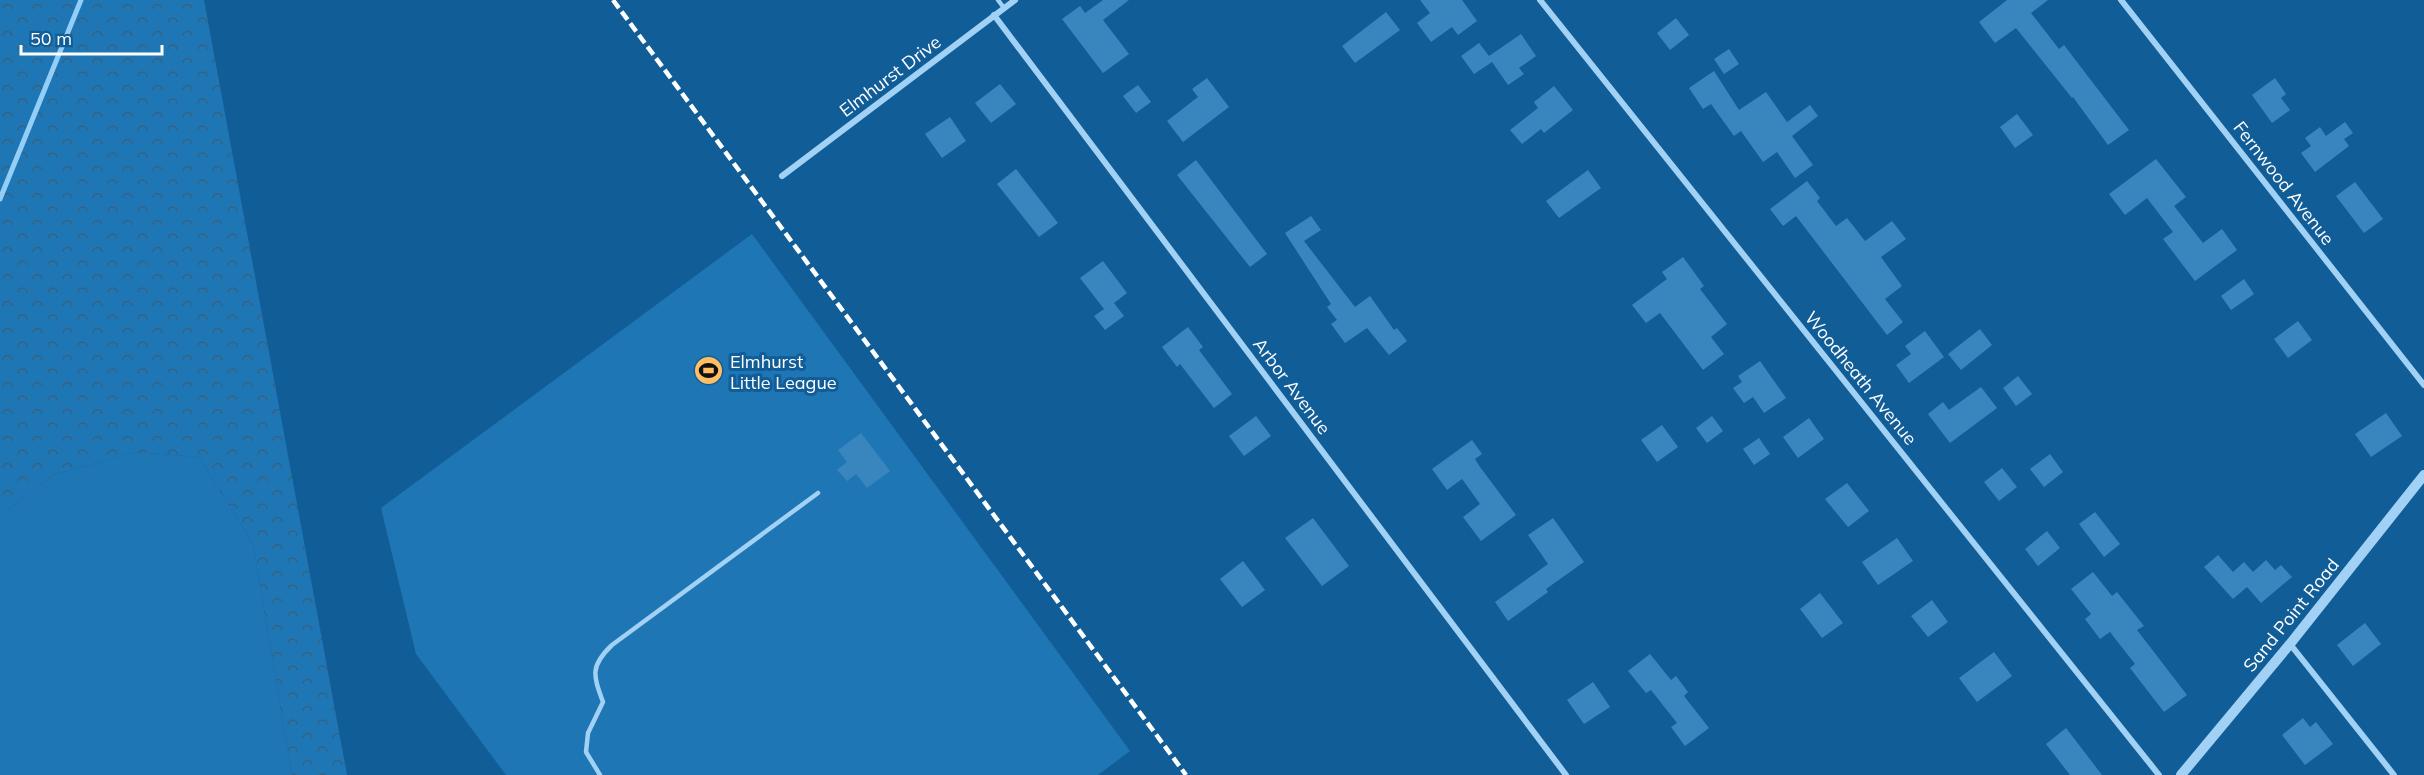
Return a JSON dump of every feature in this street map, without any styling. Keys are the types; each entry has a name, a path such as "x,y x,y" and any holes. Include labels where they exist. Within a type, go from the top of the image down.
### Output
{"street":[{"name":"Elmhurst Drive","path":"782,176 1015,0"},
{"name":"Woodheath Avenue","path":"1540,0 2159,775"},
{"name":"Fernwood Avenue","path":"2121,0 2424,385"},
{"name":"Arbor Avenue","path":"994,15 1566,775"},
{"name":"Sand Point Road","path":"2181,775 2290,644 2424,475"},
{"path":"2290,644 2394,775"}],"lane":[{"path":"998,0 1004,8"},
{"path":"600,775 586,752 588,733 603,702 594,678 599,657 612,645 818,493"}],"green space":[{"path":"0,0 204,0 347,775 292,775 253,544 199,457 137,452 53,475 0,516"},
{"name":"Elmhurst Little League","path":"752,234 1130,751 1098,775 506,775 416,654 381,508"},
{"path":"137,452 199,457 253,544 292,775 0,775 0,516 53,475"}],"building":[{"path":"1103,0 1129,0 1103,20 1129,54 1103,73 1062,19 1080,6 1085,13"},
{"path":"1420,0 1462,0 1477,21 1458,35 1452,27 1431,42 1417,23 1430,13"},
{"path":"2007,0 2048,0 2031,13 2059,49 2064,45 2129,130 2108,145 2073,97 2016,28 1995,43 1979,22"},
{"path":"1386,12 1400,30 1355,63 1342,46"},
{"path":"1676,18 1689,35 1670,50 1657,33"},
{"path":"1521,34 1536,56 1519,68 1524,74 1508,85 1492,62 1474,74 1461,56 1479,43 1489,56"},
{"path":"1729,49 1739,64 1724,74 1714,59"},
{"path":"1714,71 1739,110 1766,92 1787,122 1810,105 1818,116 1792,136 1813,165 1795,178 1777,152 1763,162 1741,131 1734,136 1711,104 1703,109 1689,88"},
{"path":"1207,78 1229,107 1183,142 1167,121 1198,97 1192,89"},
{"path":"2275,78 2286,94 2281,98 2290,110 2272,123 2252,95"},
{"path":"1000,84 1016,104 991,123 975,103"},
{"path":"1138,85 1151,102 1136,113 1123,96"},
{"path":"1554,86 1573,110 1544,133 1541,129 1522,144 1510,130 1538,108 1534,102"},
{"path":"2017,114 2033,135 2015,148 2000,127"},
{"path":"950,117 966,141 942,158 925,134"},
{"path":"2345,122 2353,133 2344,139 2349,146 2315,172 2301,153 2311,146 2305,138 2320,127 2326,136"},
{"path":"2156,159 2186,197 2174,206 2203,243 2222,229 2237,250 2195,281 2163,239 2173,232 2147,198 2125,215 2109,194"},
{"path":"1196,160 1267,254 1250,267 1177,175"},
{"path":"1016,169 1058,223 1039,237 997,184"},
{"path":"1588,170 1601,188 1559,218 1546,201"},
{"path":"1807,181 1820,198 1817,201 1836,226 1847,218 1865,241 1892,221 1906,239 1881,257 1902,286 1885,299 1903,322 1887,335 1796,216 1783,226 1770,209"},
{"path":"2355,182 2383,219 2364,233 2336,196"},
{"path":"1311,216 1321,230 1304,241 1355,307 1370,296 1394,330 1397,328 1407,341 1389,355 1367,328 1345,343 1331,324 1337,320 1327,307 1331,304 1285,233"},
{"path":"1683,257 1704,286 1700,289 1727,324 1711,337 1724,354 1703,370 1660,313 1646,323 1632,305 1667,279 1662,272"},
{"path":"1103,261 1127,293 1114,303 1124,316 1105,330 1094,316 1104,309 1080,278"},
{"path":"2244,279 2254,294 2231,310 2221,296"},
{"path":"2298,321 2312,340 2288,358 2274,339"},
{"path":"1188,327 1203,347 1199,350 1232,394 1214,408 1180,364 1177,367 1162,347"},
{"path":"1980,329 1992,345 1961,370 1948,354"},
{"path":"1925,331 1944,357 1909,383 1896,365 1911,354 1905,346"},
{"path":"1760,361 1786,398 1764,413 1753,397 1744,403 1733,388 1742,382 1738,376"},
{"path":"2018,376 2032,394 2016,406 2003,388"},
{"path":"1981,387 1997,408 1950,443 1928,414 1943,402 1949,410"},
{"path":"2386,413 2402,436 2371,457 2355,434"},
{"path":"1256,416 1271,436 1244,456 1229,436"},
{"path":"1712,416 1723,431 1707,443 1696,428"},
{"path":"1809,418 1824,439 1798,458 1783,437"},
{"path":"1662,425 1678,447 1657,462 1641,440"},
{"path":"861,433 890,471 867,488 856,474 847,481 837,470 847,462 838,450"},
{"path":"1759,438 1770,454 1754,465 1743,449"},
{"path":"1472,440 1482,454 1475,459 1516,515 1481,541 1463,517 1480,504 1462,479 1447,490 1432,469"},
{"path":"2050,454 2063,472 2044,487 2030,469"},
{"path":"2002,468 2017,487 1999,501 1984,482"},
{"path":"1847,483 1869,511 1848,527 1825,499"},
{"path":"2095,512 2120,544 2104,557 2079,524"},
{"path":"1313,518 1349,566 1322,586 1285,538"},
{"path":"1553,518 1584,562 1546,589 1548,592 1508,621 1495,602 1548,564 1528,535"},
{"path":"2047,531 2060,548 2038,566 2025,549"},
{"path":"1897,538 1913,561 1878,585 1862,562"},
{"path":"2218,555 2233,572 2244,562 2253,572 2266,560 2275,570 2281,565 2292,577 2261,603 2247,587 2233,599 2204,567"},
{"path":"1243,561 1265,590 1242,607 1220,579"},
{"path":"2093,572 2112,596 2117,592 2144,626 2137,630 2187,695 2164,712 2130,668 2135,664 2110,632 2100,639 2085,619 2091,614 2071,589"},
{"path":"1820,593 1843,623 1822,638 1800,609"},
{"path":"1932,600 1948,622 1928,637 1911,616"},
{"path":"2365,623 2381,644 2353,666 2337,645"},
{"path":"1994,652 2012,676 1977,702 1959,678"},
{"path":"1650,654 1671,680 1676,676 1688,692 1684,696 1709,728 1685,746 1671,727 1677,723 1651,690 1646,693 1628,671"},
{"path":"1593,682 1610,707 1584,724 1567,700"},
{"path":"2303,718 2310,727 2316,722 2333,744 2305,765 2282,735"},
{"path":"2066,728 2102,775 2070,775 2046,744"}],"waterway":[{"path":"0,199 81,0"}],"railway":[{"path":"613,0 1186,775"}],"place":[{"name":"Elmhurst Little League","path":"709,371"}]}
